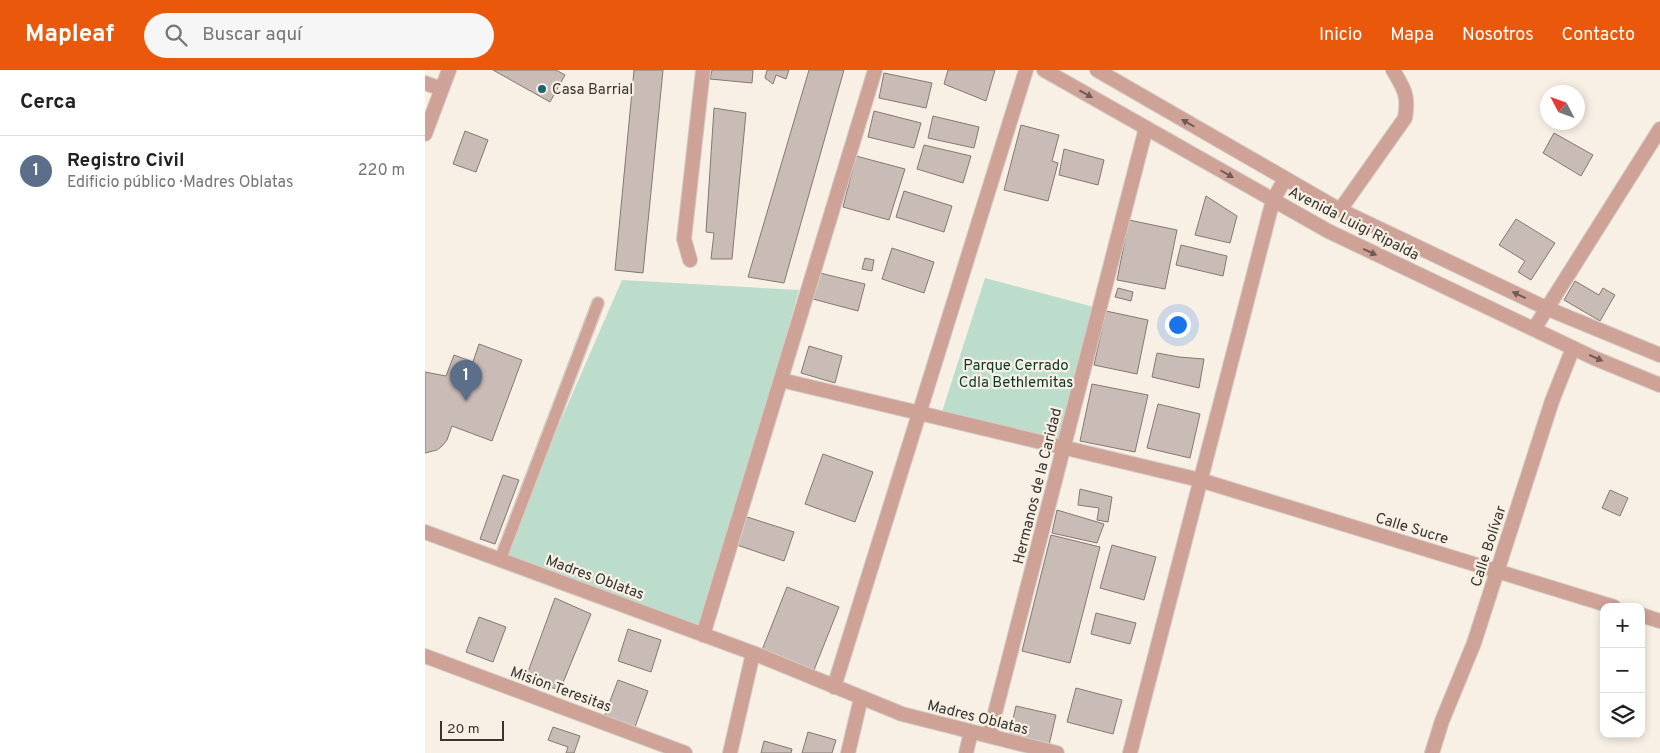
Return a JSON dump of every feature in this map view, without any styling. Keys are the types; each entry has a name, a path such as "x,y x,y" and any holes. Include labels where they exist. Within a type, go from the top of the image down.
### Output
{"street":[{"path":"425,134 449,70"},
{"path":"690,260 684,239 703,70"},
{"path":"703,635 875,70"},
{"path":"834,686 1026,70"},
{"name":"Avenida Luigi Ripalda","path":"1044,70 1328,232 1533,330 1660,385"},
{"name":"Avenida Luigi Ripalda","path":"1097,70 1340,210 1546,308 1660,355"},
{"path":"1340,210 1405,118 1408,102 1393,70"},
{"path":"425,83 442,89"},
{"name":"Hermanos de la Caridad","path":"989,736 1146,128"},
{"path":"1533,330 1660,129"},
{"path":"1130,753 1273,200 1285,179"},
{"name":"Calle Bolívar","path":"1432,753 1442,721 1474,643 1552,401 1573,348"},
{"name":"Calle Sucre","path":"781,380 1200,480 1601,603"},
{"name":"Madres Oblatas","path":"425,532 753,653 903,714 1057,753"},
{"path":"1645,616 1660,621"},
{"path":"731,753 753,653"},
{"name":"Mision Teresitas","path":"425,656 685,753"},
{"path":"849,753 861,698"},
{"path":"966,753 971,732"}],"lane":[{"path":"500,560 598,304"}],"green space":[{"name":"Parque Cerrado Cdla Bethlemitas","path":"985,278 1094,307 1058,446 940,418"},
{"path":"622,280 799,290 703,635 500,560"}],"building":[{"name":"Casa Barrial","path":"493,70 556,70 565,75 550,102"},
{"path":"634,70 663,70 643,273 615,270"},
{"path":"712,70 753,70 752,83 710,79"},
{"path":"767,70 789,70 786,79 776,75 773,84 765,78"},
{"path":"809,70 844,70 784,283 748,277"},
{"path":"948,70 995,70 986,101 944,84"},
{"path":"884,73 932,83 926,108 879,98"},
{"path":"714,108 746,113 732,259 711,259 714,233 706,232"},
{"path":"874,111 921,123 914,148 868,137"},
{"path":"933,116 979,127 974,148 928,138"},
{"path":"1021,125 1059,135 1052,161 1058,163 1048,201 1004,190"},
{"path":"465,131 488,140 476,172 453,164"},
{"path":"1554,133 1593,155 1581,176 1543,153"},
{"path":"924,145 971,156 963,183 917,169"},
{"path":"1064,149 1104,160 1098,185 1059,175"},
{"path":"856,156 905,169 889,220 843,207"},
{"path":"904,191 952,206 944,232 896,217"},
{"path":"1206,196 1237,216 1230,243 1195,235"},
{"path":"1516,219 1555,243 1531,280 1518,272 1525,261 1499,245"},
{"path":"1129,220 1177,230 1165,289 1117,280"},
{"path":"1181,245 1227,256 1223,276 1176,265"},
{"path":"892,248 934,262 924,293 882,279"},
{"path":"865,258 874,260 872,271 862,269"},
{"path":"820,273 865,284 858,311 813,299"},
{"path":"1575,281 1599,295 1603,288 1615,295 1600,321 1564,300"},
{"path":"1118,288 1133,292 1131,301 1115,297"},
{"path":"1106,311 1148,320 1137,374 1094,365"},
{"path":"479,344 522,360 492,441 452,426 447,440 442,446 437,450 425,453 425,372 446,376 454,355 473,362"},
{"path":"809,346 842,356 835,383 801,373"},
{"path":"1157,353 1204,359 1199,388 1152,377"},
{"path":"1092,384 1148,395 1135,452 1080,441"},
{"path":"1158,404 1200,414 1190,458 1147,448"},
{"path":"823,454 873,472 855,522 805,504"},
{"path":"503,475 519,480 495,544 480,539"},
{"path":"1080,489 1112,497 1108,522 1097,520 1099,508 1078,505"},
{"path":"1610,490 1628,498 1620,516 1602,508"},
{"path":"1057,510 1104,524 1097,543 1052,533"},
{"path":"744,516 794,532 784,561 734,544"},
{"path":"1051,535 1100,547 1070,663 1022,651"},
{"path":"1112,545 1156,557 1144,600 1100,588"},
{"path":"787,587 839,607 814,670 762,650"},
{"path":"555,598 591,614 560,690 525,680"},
{"path":"1096,613 1136,623 1130,644 1091,634"},
{"path":"479,617 506,627 493,662 466,652"},
{"path":"628,629 661,640 651,672 618,661"},
{"path":"618,680 648,691 635,727 604,717"},
{"path":"1076,688 1122,700 1113,734 1067,722"},
{"path":"1016,706 1056,715 1049,745 1009,736"},
{"path":"553,727 580,736 574,753 566,753 568,747 548,740"},
{"path":"808,732 836,740 832,753 802,753"},
{"path":"764,741 792,749 791,753 761,753"}],"place":[{"name":"Casa Barrial","path":"542,89"},
{"name":"Registro Civil","path":"466,401"}]}
